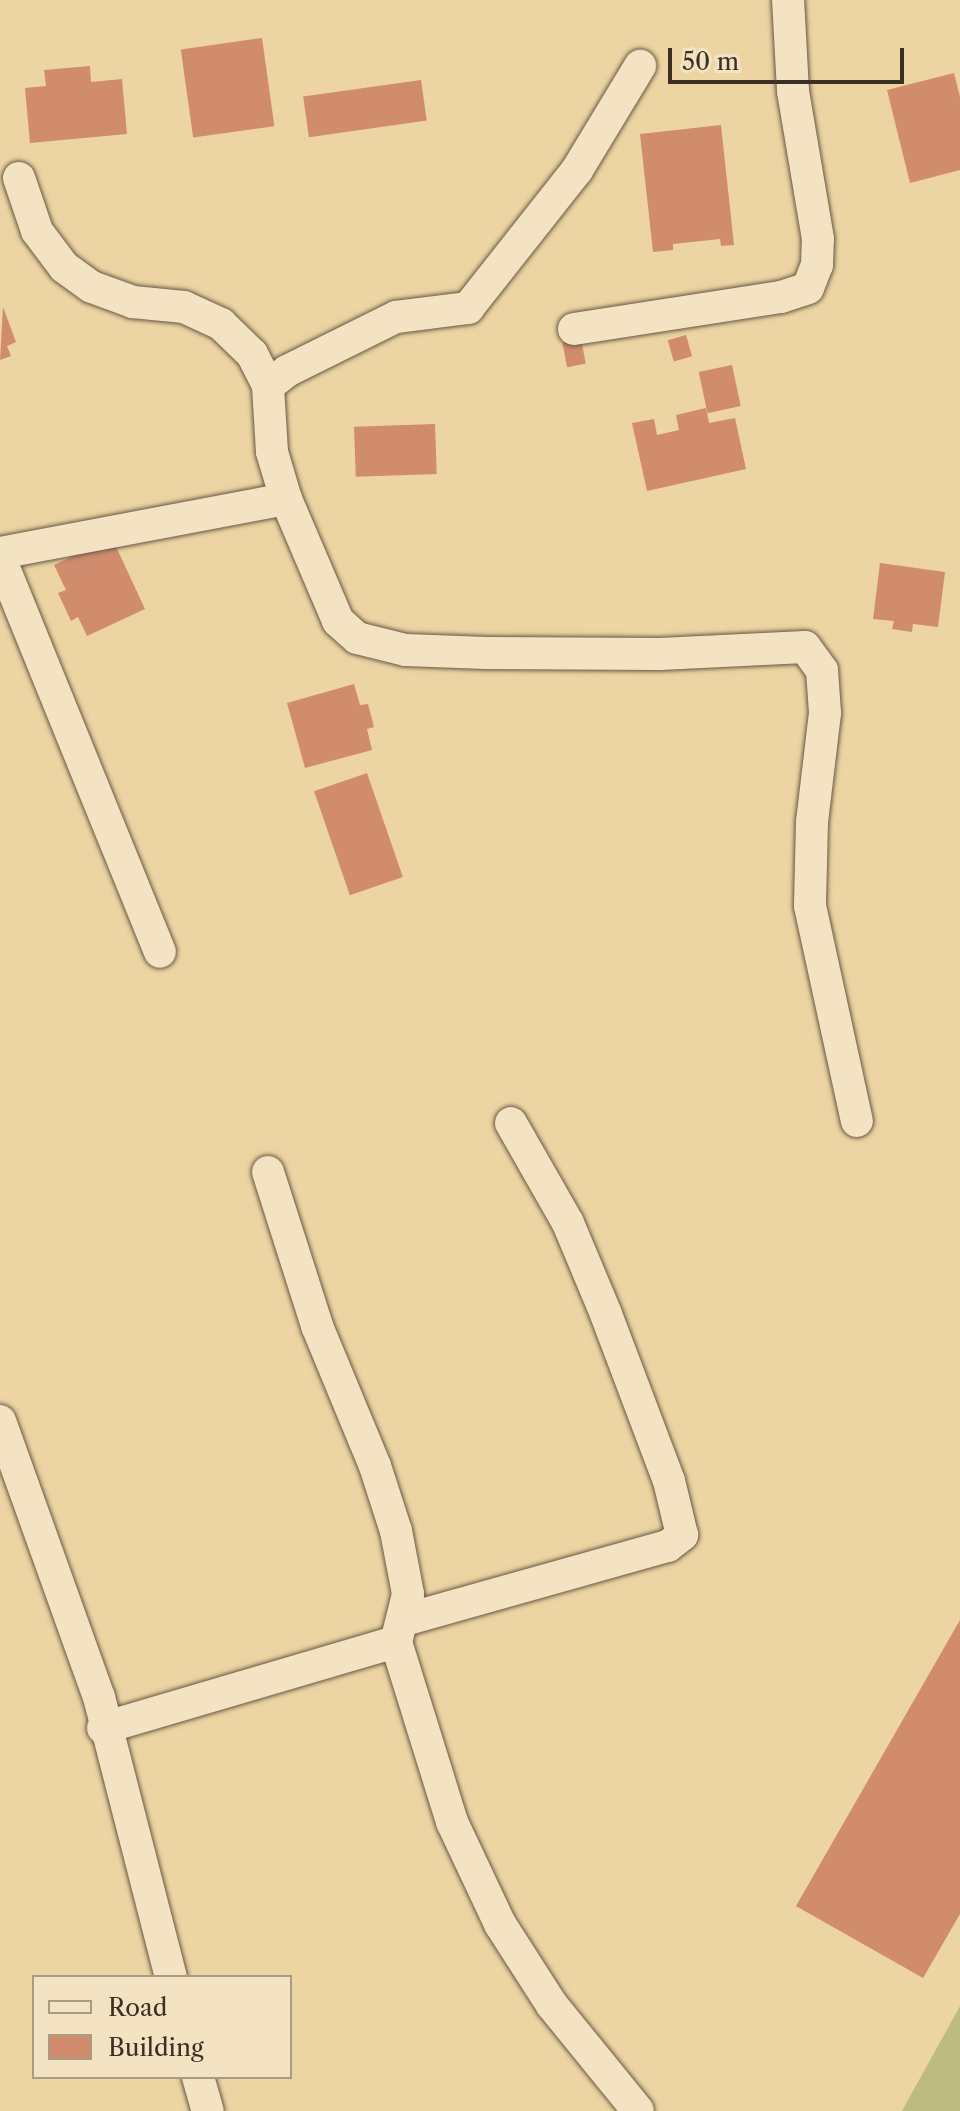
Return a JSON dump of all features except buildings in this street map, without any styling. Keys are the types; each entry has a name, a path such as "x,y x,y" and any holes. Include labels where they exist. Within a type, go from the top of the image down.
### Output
{"street":[{"path":"574,329 781,297 808,288 817,265 818,239 793,91 788,0"},
{"path":"268,386 287,371 396,317 468,308 577,170 640,66"},
{"path":"19,178 37,231 64,267 92,287 133,302 184,307 221,324 252,354 268,386 272,452 286,499 338,621 357,638 406,650 486,653 660,654 805,647 822,670 825,713 812,822 810,906 857,1121"},
{"path":"160,952 0,556 103,529 286,499"},
{"path":"103,1728 668,1546 682,1535 669,1481 606,1314 568,1223 542,1186 511,1123"},
{"path":"268,1172 317,1326 375,1466 396,1531 408,1594 400,1631 452,1822 500,1924 552,2005 638,2111"},
{"path":"0,1421 65,1589 99,1697 103,1728 170,1975"},
{"path":"199,2079 208,2111"}],"shaded area":[{"path":"960,2006 960,2111 902,2111"}]}
